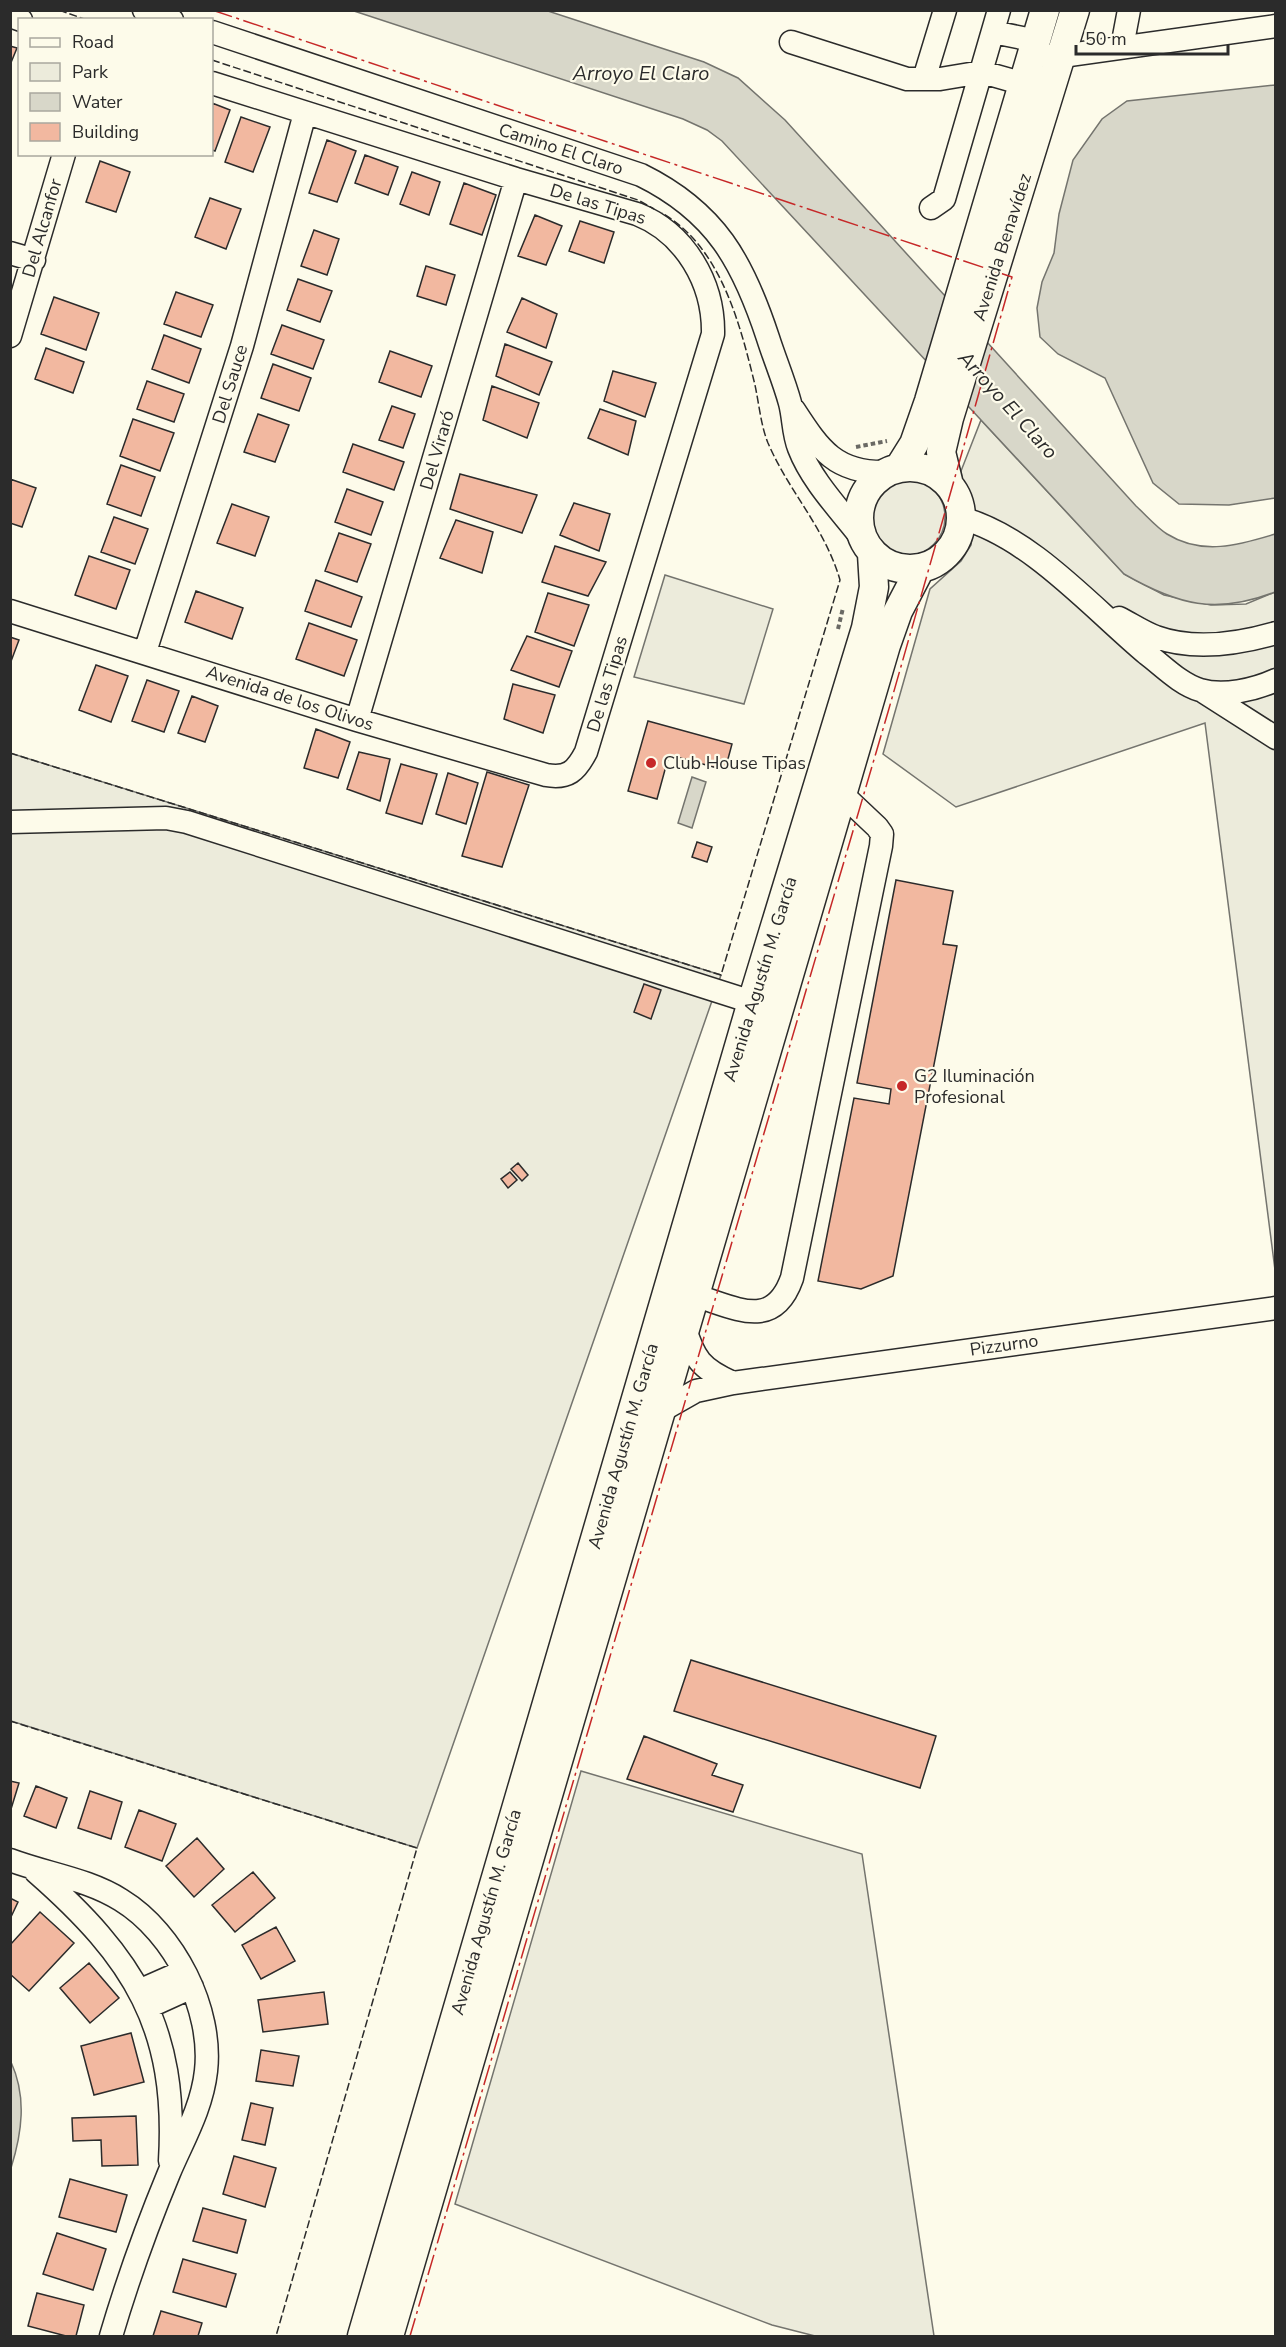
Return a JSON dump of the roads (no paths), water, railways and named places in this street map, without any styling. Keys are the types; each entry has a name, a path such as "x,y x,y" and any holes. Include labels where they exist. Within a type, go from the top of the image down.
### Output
{"main road":[{"name":"Avenida Benavídez","path":"949,485 941,452 939,410 960,290 1045,10"},
{"name":"Avenida Benavídez","path":"893,470 939,410 980,313 1075,10"},
{"path":"917,468 935,474 949,485 958,500 961,518 958,535 950,550 937,562 920,569 903,569 886,564 868,548 859,526 859,509 864,494 874,482 893,470 917,468"},
{"name":"Avenida Agustín M. García","path":"362,2337 753,1002 866,628 874,587 868,548"},
{"name":"Avenida Agustín M. García","path":"389,2337 693,1295 886,645 898,610 920,569"}],"street":[{"path":"144,10 166,18"},
{"path":"924,79 945,10"},
{"path":"1122,47 1129,10"},
{"path":"931,208 944,199 996,21 1035,48 1062,56 1275,26"},
{"name":"Camino El Claro","path":"213,32 641,175 675,194 714,228 737,260 755,300 790,404 800,450 826,492 868,548"},
{"path":"791,42 907,79 982,72 1024,84"},
{"name":"De las Tipas","path":"213,83 653,220 666,230 694,262 704,280 714,316 713,334 586,752 571,774"},
{"name":"Del Sauce","path":"145,652 242,346 305,113"},
{"name":"Del Alcanfor","path":"10,336 63,156"},
{"name":"Del Viraró","path":"357,720 516,179"},
{"path":"10,253 34,260"},
{"name":"Camino El Claro","path":"790,404 820,447 835,459 864,473 893,470"},
{"path":"961,518 983,524 1061,575 1175,677 1200,690 1275,738"},
{"path":"1092,604 1157,638 1197,645 1243,642 1275,633"},
{"name":"Avenida de los Olivos","path":"10,611 357,720 546,775 559,777 571,774"},
{"path":"1200,690 1231,693 1275,680"},
{"path":"693,1295 742,1309 764,1311 781,1303 792,1278 881,846 882,834 877,827 842,794"},
{"path":"10,822 166,819 187,822 753,1002"},
{"name":"Pizzurno","path":"659,1412 696,1391 733,1383 1275,1308"},
{"path":"684,1326 699,1362 708,1371 733,1383"},
{"path":"21,1864 98,1887 123,1901 163,1939 188,1979 206,2029 206,2073 198,2106 169,2172 111,2337"},
{"path":"21,1864 100,1935 145,1998 165,2059 172,2124 169,2172"},
{"path":"145,1998 188,1979"}],"water":[{"name":"Arroyo El Claro","path":"354,11 548,11 704,62 738,78 785,120 1136,506 1159,528 1180,541 1207,547 1234,545 1275,534 1275,592 1234,603 1216,605 1198,603 1162,593 1124,574 722,141 707,130 683,119"},
{"path":"1275,85 1275,498 1229,505 1179,504 1153,483 1105,378 1058,354 1040,337 1037,308 1042,282 1054,253 1059,214 1073,160 1102,119 1127,101"},
{"path":"692,777 706,782 692,828 678,823"},
{"path":"11,2062 19,2088 21,2115 18,2142 11,2168"}],"place":[{"name":"Club House Tipas","path":"651,763"},
{"name":"G2 Iluminación Profesional","path":"902,1086"}]}
